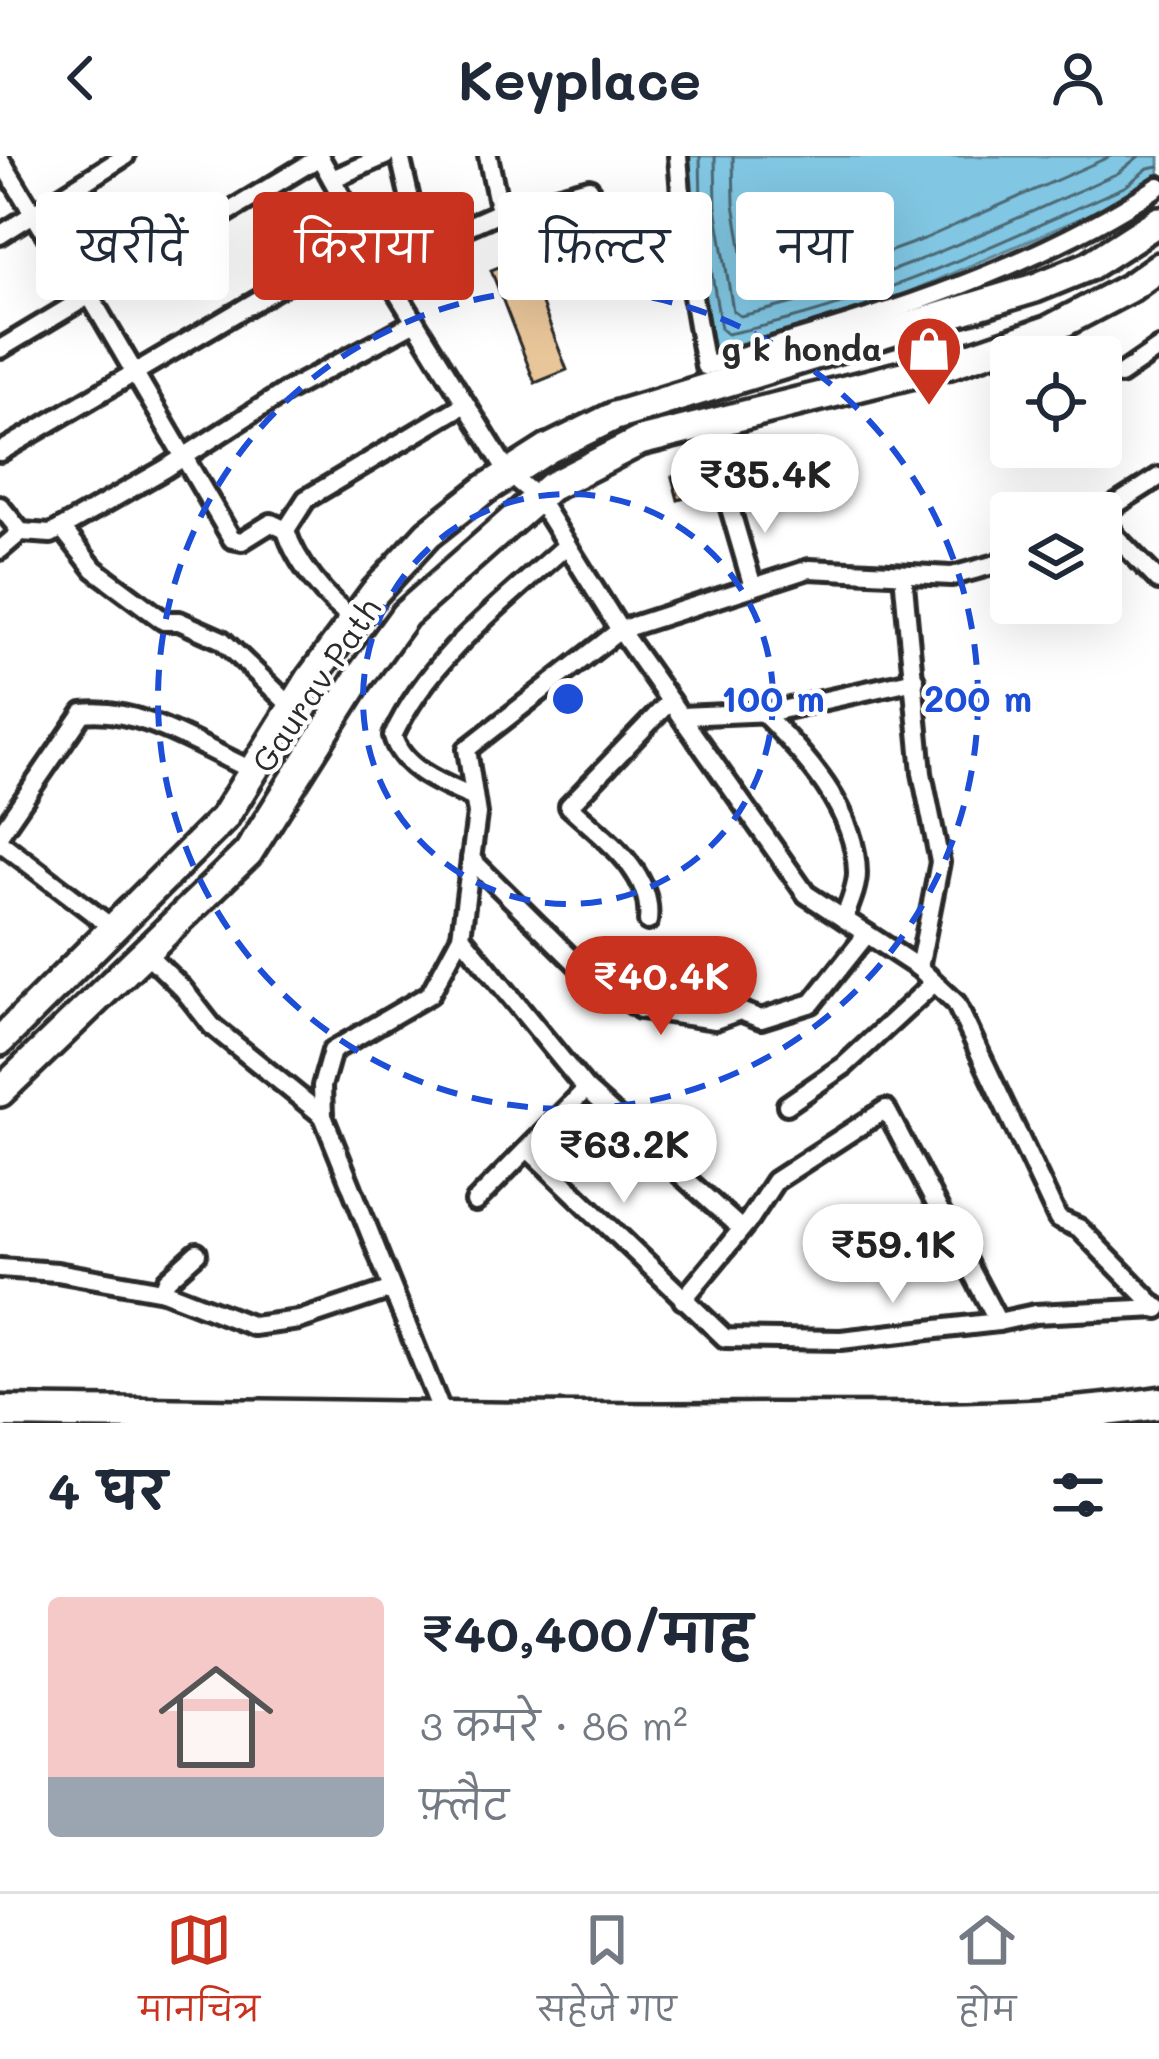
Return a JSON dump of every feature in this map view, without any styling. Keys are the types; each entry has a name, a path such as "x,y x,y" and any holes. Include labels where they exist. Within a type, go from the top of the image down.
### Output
{"highway":[{"path":"0,1412 639,1420 987,1418 1072,1415 1159,1403"}],"main road":[{"path":"0,1041 224,818 355,619 428,534 509,474 548,448 616,416 1035,288 1089,266 1159,221"},
{"name":"Gaurav Path","path":"0,1092 248,853 404,615 537,497 640,441 931,369 1049,330 1159,267"}],"street":[{"path":"0,235 125,156"},
{"path":"229,213 320,156 339,192"},
{"path":"332,179 385,156"},
{"path":"400,156 408,192"},
{"path":"488,156 498,203"},
{"path":"678,156 686,256 705,366 875,318 1018,259 1127,207 1159,186"},
{"path":"0,159 36,219"},
{"path":"574,192 589,188"},
{"path":"0,349 77,300"},
{"path":"92,300 232,539 242,541 272,523 286,530 292,549 342,611 355,619"},
{"path":"0,452 258,300"},
{"path":"401,300 509,474 537,497 620,630 806,894 919,968 956,1003 1058,1219 1079,1228 1159,1308"},
{"path":"0,550 21,532 51,534 62,528 285,392 415,322"},
{"path":"1122,374 1159,348"},
{"path":"286,530 306,499 465,404"},
{"path":"1122,501 1159,477"},
{"path":"728,498 753,587"},
{"path":"0,506 21,532"},
{"path":"62,528 94,569 164,621 179,621 222,640 293,708"},
{"path":"1122,543 1159,581"},
{"path":"474,798 433,779 406,758 393,736 448,653 567,545"},
{"path":"438,1403 322,1116 322,1086 332,1051 430,994 461,936 477,814 466,749 620,630 809,569 952,576 990,566"},
{"path":"903,574 922,773 940,862 919,968"},
{"path":"649,921 651,898 635,872 569,806 676,709 763,712 915,680"},
{"path":"114,929 0,838 83,712 102,710 139,719 254,771"},
{"path":"763,712 830,791 853,843 858,878 844,919"},
{"path":"471,859 580,967 640,1009 715,1020 740,1011 761,1019 812,1003 867,934"},
{"path":"461,936 586,1089 740,1228"},
{"path":"146,953 183,988 212,1026 322,1116"},
{"path":"787,1105 844,1065 934,982"},
{"path":"475,1202 586,1089"},
{"path":"683,1300 776,1181 886,1109 998,1322"},
{"path":"528,1149 725,1338 841,1340 1035,1314 1159,1308"},
{"path":"163,1291 167,1280 197,1253"},
{"path":"0,1268 57,1272 163,1291 253,1326 272,1327 392,1289"}],"water":[{"path":"688,156 1159,156 1159,174 1133,196 894,298 894,192 736,192 736,300 890,300 810,328 712,350 704,300 712,300 712,192 689,192"}],"building":[{"path":"503,300 540,300 567,370 535,383"},
{"path":"720,462 727,485 678,500 672,477"}],"place":[{"name":"g k honda","path":"929,408"}]}
